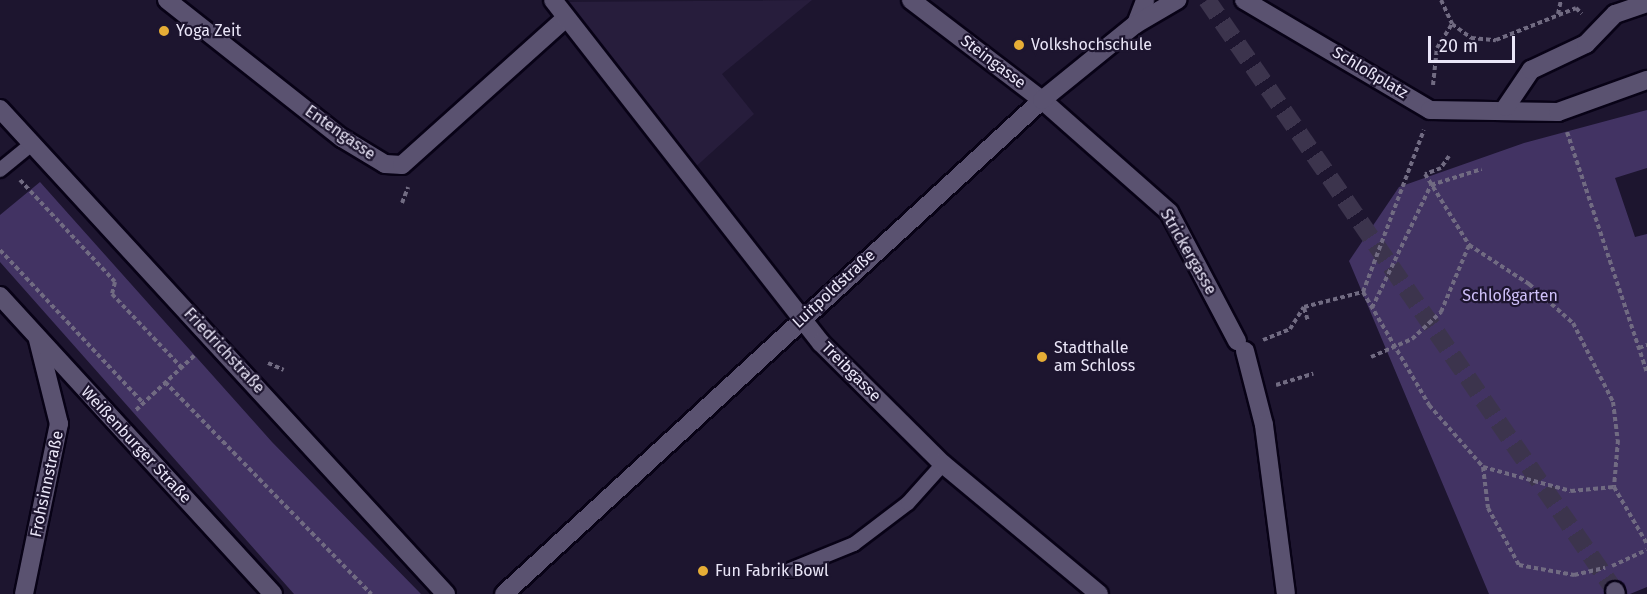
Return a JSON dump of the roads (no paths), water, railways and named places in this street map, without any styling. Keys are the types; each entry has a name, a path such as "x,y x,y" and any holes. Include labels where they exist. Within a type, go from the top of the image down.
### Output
{"street":[{"name":"Entengasse","path":"167,0 240,48 342,138 385,164 402,165 565,19"},
{"name":"Treibgasse","path":"553,0 565,19 800,319 943,464 1099,594"},
{"name":"Steingasse","path":"911,0 1073,126"},
{"path":"1136,24 1145,0"},
{"name":"Luitpoldstraße","path":"504,594 800,319 1042,100 1136,24 1177,0"},
{"name":"Schloßplatz","path":"1244,0 1430,110 1506,107"},
{"path":"1647,3 1615,14 1599,33 1531,70 1506,107 1558,112 1647,80"},
{"name":"Friedrichstraße","path":"0,109 446,594"},
{"name":"Strickergasse","path":"1073,126 1169,212 1241,346 1255,392 1286,594"},
{"name":"Weißenburger Straße","path":"0,296 273,594"},
{"name":"Frohsinnstraße","path":"24,594 59,424 38,340"}],"lane":[{"path":"0,170 33,143"},
{"path":"790,570 854,544 908,503 943,464"}],"tunnel":[{"path":"1207,0 1615,591"}],"place":[{"name":"Yoga Zeit","path":"164,31"},
{"name":"Volkshochschule","path":"1019,45"},
{"name":"Stadthalle am Schloss","path":"1042,357"},
{"name":"Fun Fabrik Bowl","path":"703,571"}],"park label":[{"name":"Schloßgarten","path":"1510,296"}]}
